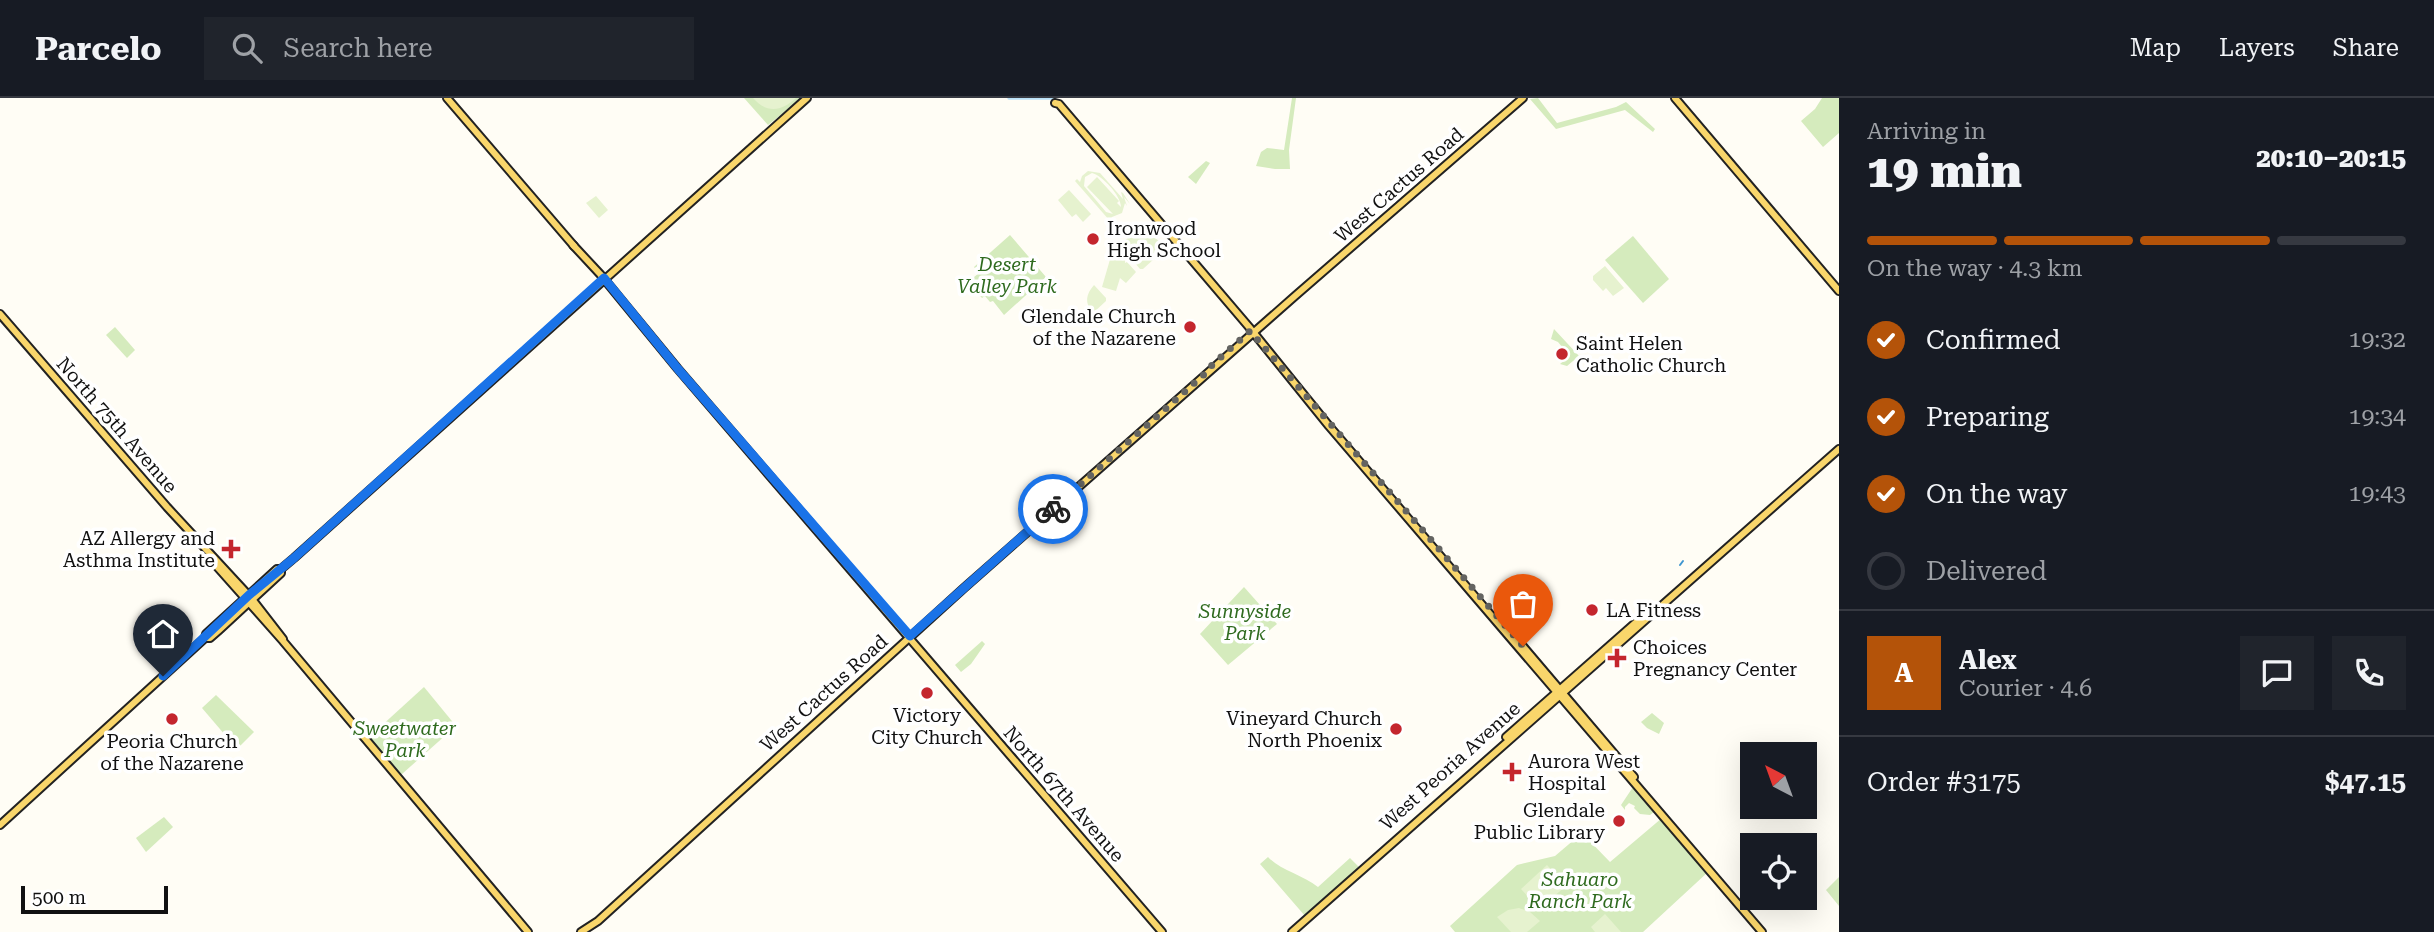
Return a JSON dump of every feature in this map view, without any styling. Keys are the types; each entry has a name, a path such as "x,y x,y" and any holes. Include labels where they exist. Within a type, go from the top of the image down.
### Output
{"main road":[{"name":"North 67th Avenue","path":"447,98 1162,932"},
{"path":"0,825 248,599 281,573 281,569 807,98"},
{"name":"West Cactus Road","path":"586,931 1212,365 1523,98"},
{"path":"1675,98 1839,291"},
{"path":"1053,100 1559,692 1636,778 1636,782"},
{"name":"North 75th Avenue","path":"0,314 211,556 220,563 283,637 283,641 530,930"},
{"name":"West Peoria Avenue","path":"1382,851 1446,790 1839,449"},
{"path":"1559,692 1579,720 1636,782 1762,932"},
{"path":"1579,720 1595,731"},
{"name":"West Peoria Avenue","path":"1292,932 1525,722"},
{"path":"1430,810 1446,794 1446,790"}],"green space":[{"path":"744,98 802,98 768,125"},
{"path":"753,98 796,98 785,106 774,109 764,107"},
{"path":"1292,98 1296,98 1289,150 1290,169 1256,166 1261,152 1267,148 1284,150"},
{"path":"1538,98 1557,123 1626,102 1655,129 1653,132 1625,110 1556,129 1530,99"},
{"path":"1822,98 1839,98 1839,133 1823,147 1801,121 1815,109"},
{"path":"1206,161 1210,163 1196,184 1188,177"},
{"path":"1088,171 1100,173 1123,199 1121,192 1123,193 1130,204 1124,197 1127,206 1125,203 1122,213 1112,217 1110,221 1075,181 1077,179 1080,182","holes":["1092,173 1096,175 1115,192 1120,203 1121,207 1117,203 1119,201 1097,177 1087,187 1113,214 1106,212 1084,186 1085,177"]},
{"path":"1069,190 1091,214 1083,222 1076,214 1072,217 1058,200"},
{"path":"596,196 608,210 599,218 586,203"},
{"path":"1134,232 1148,234 1166,248 1143,269 1140,269 1120,245"},
{"name":"Desert Valley Park","path":"1010,235 1046,277 1004,315 993,301 990,302 985,296 982,298 968,282 979,273 974,267"},
{"path":"1633,236 1669,279 1643,303 1605,260"},
{"path":"1111,256 1125,260 1136,272 1126,283 1120,278 1116,291 1102,287"},
{"path":"1605,266 1624,288 1613,296 1606,288 1603,291 1593,280 1593,276"},
{"path":"1094,285 1106,301 1093,313 1087,299"},
{"path":"115,327 135,350 127,358 106,335"},
{"path":"1554,329 1579,356 1567,366 1560,364 1568,354 1558,342 1551,339"},
{"name":"Sunnyside Park","path":"1244,587 1277,624 1228,665 1200,634"},
{"path":"982,641 985,644 971,664 961,672 955,665"},
{"name":"Sweetwater Park","path":"424,687 456,726 399,774 368,738"},
{"path":"216,695 254,732 237,749 202,708"},
{"path":"1652,713 1664,723 1659,734 1641,722"},
{"path":"1633,787 1654,812 1650,815 1640,814 1635,806 1629,803 1625,810 1621,805"},
{"path":"164,817 173,827 146,852 136,838"},
{"name":"Sahuaro Ranch Park","path":"1662,818 1708,872 1643,932 1455,932 1450,926 1517,865 1555,856 1582,833 1610,862"},
{"path":"1268,857 1318,887 1350,858 1359,867 1305,916 1260,864"},
{"path":"1547,865 1566,886 1539,909 1521,889"},
{"path":"1839,877 1839,906 1826,890"},
{"path":"1519,908 1530,912 1540,921 1527,932 1511,932 1497,917 1508,910"},
{"path":"1605,914 1621,932 1595,932 1591,927"}],"waterway":[{"path":"1009,98 1055,98"},
{"path":"1680,565 1683,561"}],"way so far":[{"path":"1053,509 1250,331 1523,646"}],"place":[{"name":"Ironwood High School","path":"1093,239"},
{"name":"Glendale Church of the Nazarene","path":"1190,327"},
{"name":"Saint Helen Catholic Church","path":"1562,354"},
{"name":"AZ Allergy and Asthma Institute","path":"231,549"},
{"name":"LA Fitness","path":"1592,610"},
{"name":"Choices Pregnancy Center","path":"1617,658"},
{"name":"Victory City Church","path":"927,693"},
{"name":"Peoria Church of the Nazarene","path":"172,719"},
{"name":"Vineyard Church North Phoenix","path":"1396,729"},
{"name":"Aurora West Hospital","path":"1512,772"},
{"name":"Glendale Public Library","path":"1619,821"}],"route":[{"path":"163,676 277,569 281,569 294,558 604,278 678,369 910,636 1053,509"}]}
